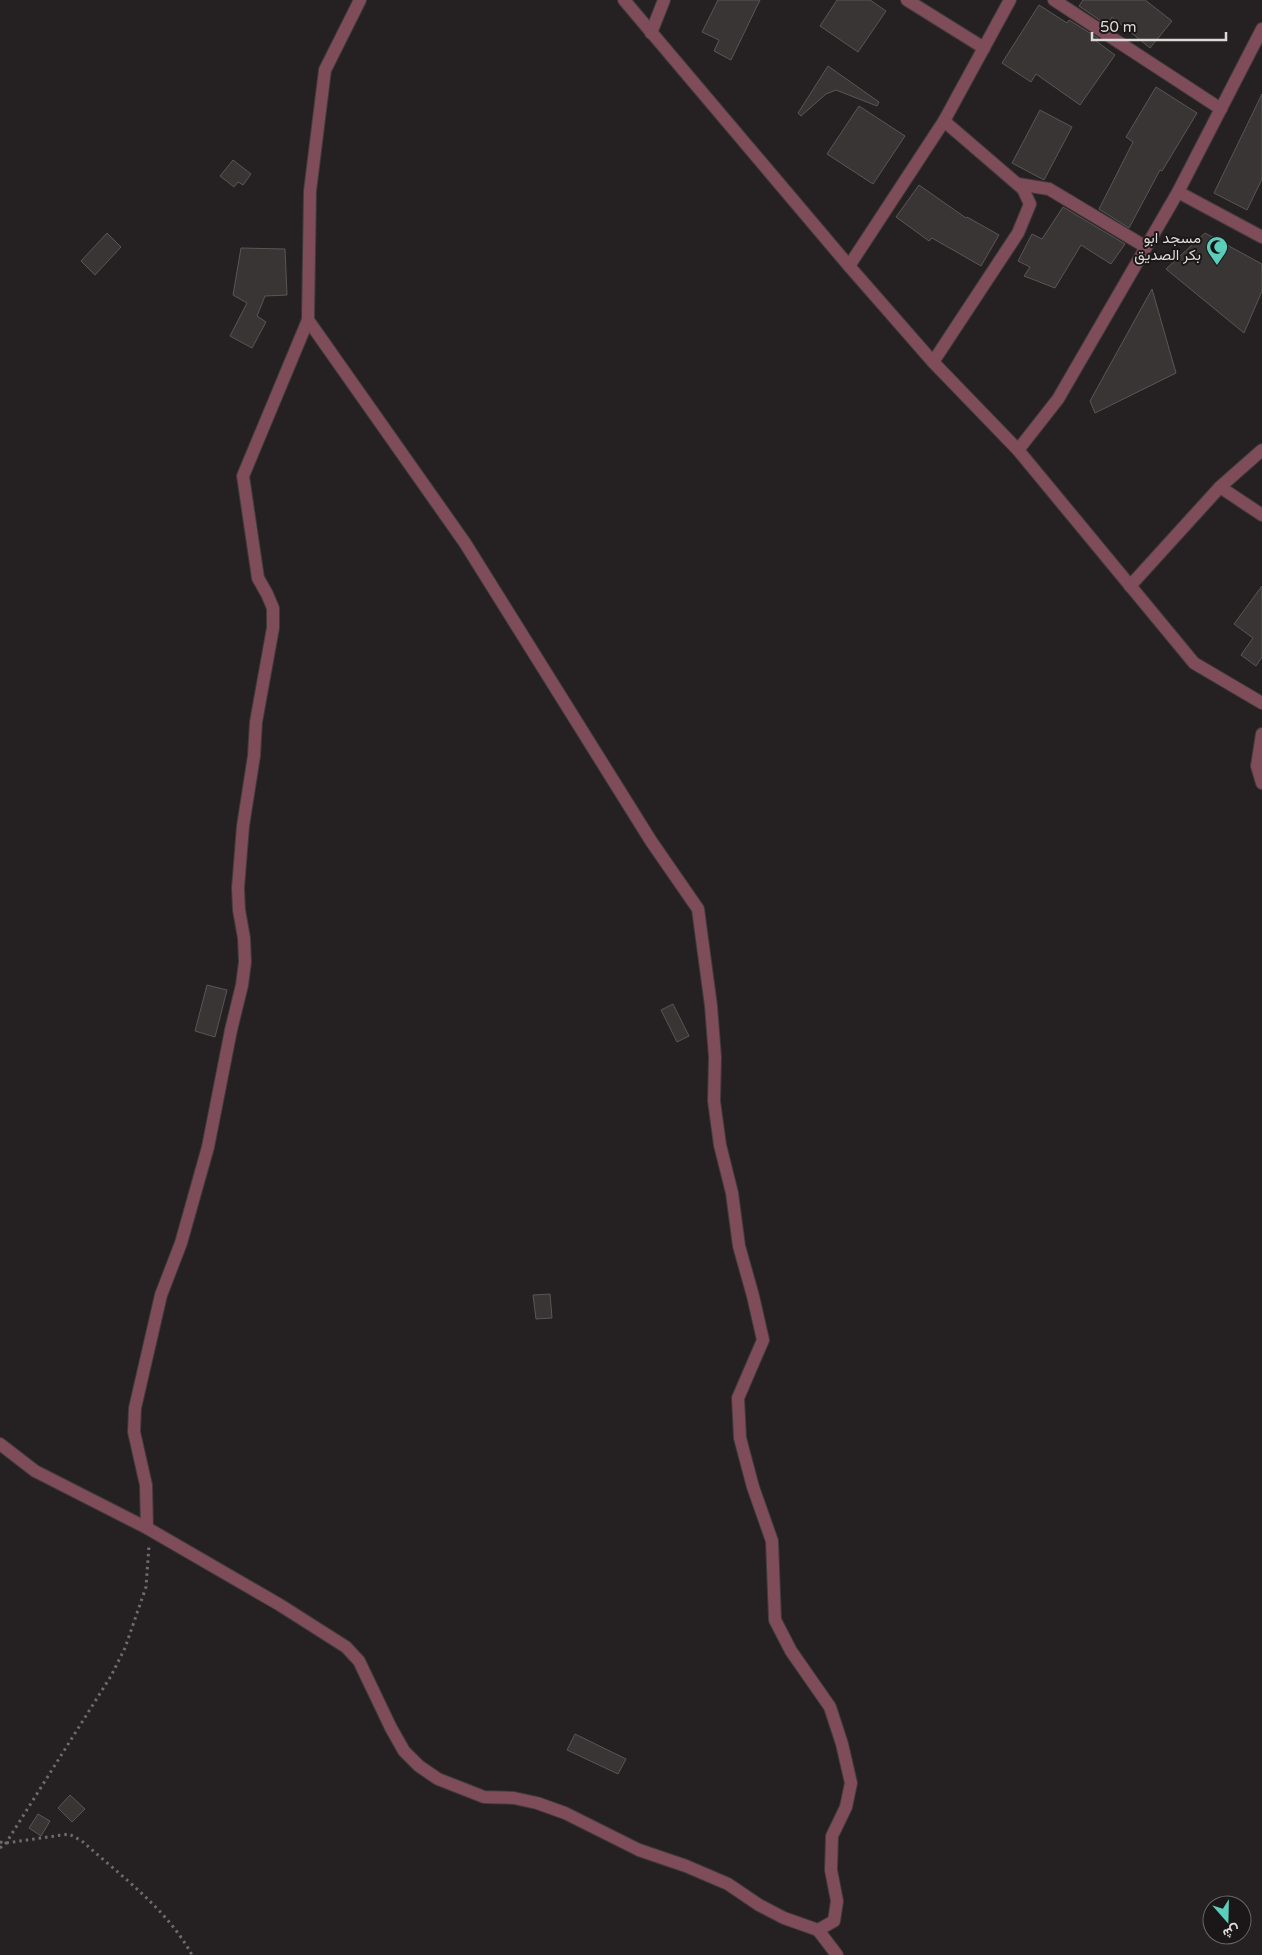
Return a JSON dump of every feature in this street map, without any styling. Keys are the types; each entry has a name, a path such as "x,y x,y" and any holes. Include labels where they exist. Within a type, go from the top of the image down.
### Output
{"street":[{"path":"147,1528 146,1485 134,1432 135,1408 161,1295 181,1242 208,1147 231,1030 242,985 245,962 238,888 243,826 254,756 256,722 273,628 272,608 258,578 244,476 308,320 310,191 325,70 360,0"},
{"path":"624,0 849,266 933,362 1018,450 1194,663 1262,703"},
{"path":"651,33 664,0"},
{"path":"907,0 984,48"},
{"path":"849,266 944,121 1010,0"},
{"path":"1054,0 1221,108"},
{"path":"1018,450 1058,399 1178,192 1262,28"},
{"path":"933,362 1018,233 1030,204 1023,188 944,121"},
{"path":"1018,184 1049,189 1146,247"},
{"path":"1178,192 1262,237"},
{"path":"308,320 465,543 651,841 698,909 711,1006 715,1057 714,1101 720,1144 732,1193 739,1246 763,1340 738,1398 740,1438 753,1486 772,1540 775,1620 791,1651 830,1707 842,1744 851,1783 846,1807 832,1836 831,1870 837,1901 834,1921 818,1930"},
{"path":"1130,586 1220,487 1262,450"},
{"path":"1220,487 1262,515"},
{"path":"1262,734 1257,766 1262,783"},
{"path":"0,1444 36,1471 147,1528 280,1605 346,1647 359,1661 391,1728 404,1750 419,1766 438,1780 484,1797 514,1798 537,1803 565,1813 639,1850 686,1866 728,1884 759,1905 784,1918 818,1930 837,1955"}],"path":[{"path":"0,1848 6,1843 111,1676 125,1648 146,1587 149,1551 147,1528"},
{"path":"0,1842 6,1843 69,1834 82,1841 151,1902 178,1931 192,1955"}],"building":[{"path":"718,0 760,0 731,60 714,51 719,40 702,32"},
{"path":"837,0 870,0 886,11 858,52 820,26"},
{"path":"1083,0 1145,0 1172,21 1150,48 1112,17 1107,25 1079,6"},
{"path":"1039,5 1067,23 1069,20 1098,38 1096,41 1115,55 1080,105 1036,74 1031,82 1002,63"},
{"path":"828,66 879,102 877,106 836,90 826,94 801,116 798,113"},
{"path":"1156,87 1197,113 1162,171 1160,170 1129,228 1099,209 1133,142 1126,137"},
{"path":"1262,94 1262,179 1247,210 1214,193"},
{"path":"859,106 905,136 873,184 827,154"},
{"path":"1040,110 1072,127 1044,180 1012,163"},
{"path":"233,160 251,174 243,185 238,182 234,187 220,176"},
{"path":"919,185 966,218 999,235 981,266 932,238 929,241 896,217"},
{"path":"1063,207 1125,244 1111,264 1081,245 1055,288 1024,276 1030,267 1018,261 1032,234 1042,239"},
{"path":"107,233 121,247 95,275 81,261"},
{"path":"1205,233 1262,264 1262,291 1244,333 1166,269"},
{"path":"241,248 285,249 287,295 265,296 257,316 266,322 252,348 230,336 247,303 233,295"},
{"path":"1152,289 1176,373 1095,413 1090,401"},
{"path":"1262,586 1262,657 1256,666 1241,655 1253,638 1234,624"},
{"path":"207,985 227,990 215,1037 195,1031"},
{"path":"673,1004 689,1036 677,1042 661,1010"},
{"path":"550,1294 552,1318 536,1319 533,1295"},
{"path":"575,1734 626,1759 618,1774 567,1750"},
{"path":"70,1795 85,1809 72,1822 58,1808"},
{"path":"38,1814 50,1821 41,1836 29,1828"}],"place":[{"name":"مسجد ابو بكر الصديق","path":"1217,266"}]}
